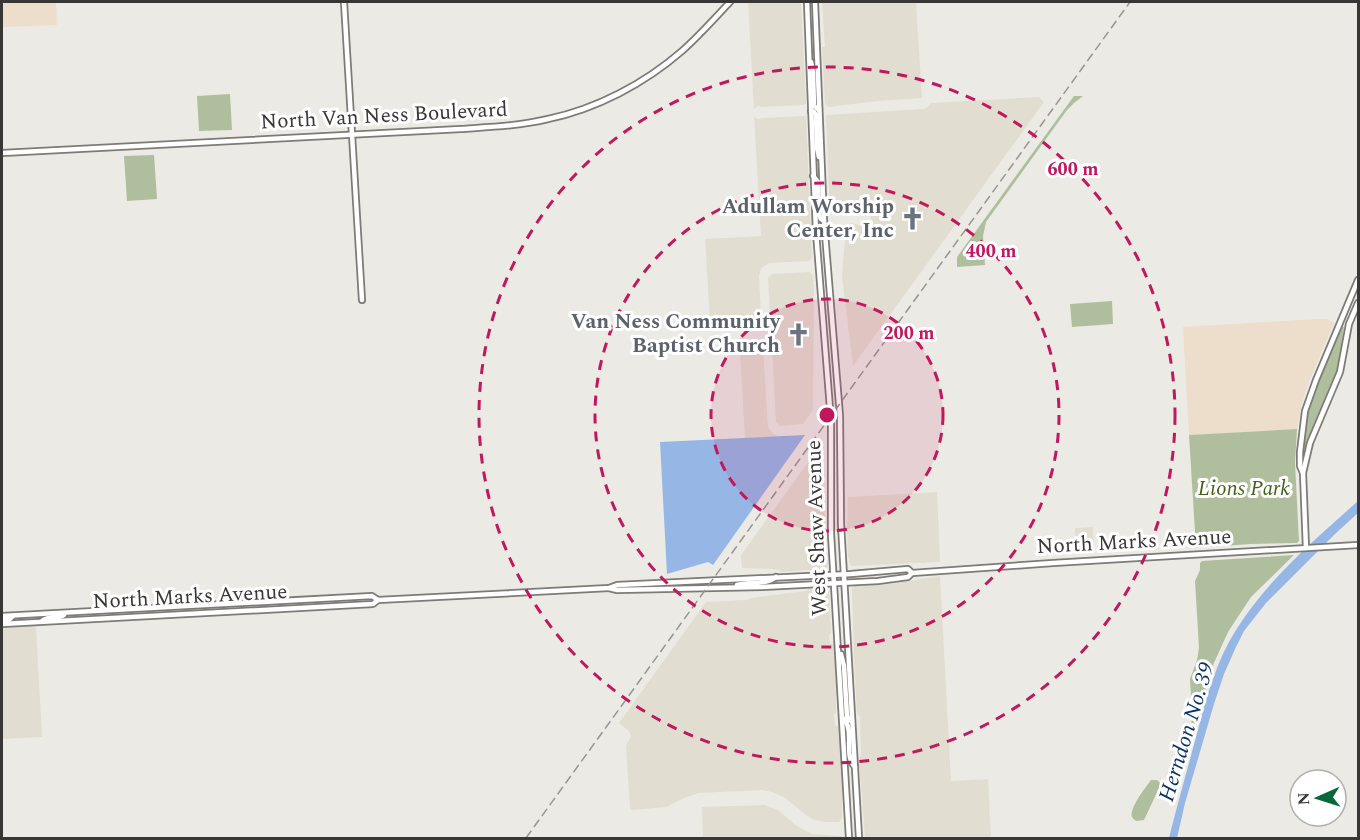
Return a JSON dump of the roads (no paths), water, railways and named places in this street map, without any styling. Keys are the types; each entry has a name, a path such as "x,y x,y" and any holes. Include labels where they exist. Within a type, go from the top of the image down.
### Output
{"main road":[{"path":"344,2 362,300"},
{"name":"North Van Ness Boulevard","path":"2,153 516,125 548,119 616,95 638,83 692,42 730,2"},
{"name":"West Shaw Avenue","path":"807,2 813,176 831,421 831,520 849,838"},
{"name":"West Shaw Avenue","path":"815,2 824,221 839,395 841,524 859,838"},
{"path":"808,51 813,72 814,106 819,110"},
{"path":"811,111 816,115 817,148 822,168"},
{"path":"813,176 818,182 819,215 824,221"},
{"path":"1306,548 1300,466 1305,411 1359,280"},
{"path":"1302,473 1310,443 1340,372 1349,324 1359,303"},
{"path":"1303,426 1316,430"},
{"name":"North Marks Avenue","path":"2,620 41,622 373,604 378,600 609,588 617,590 834,584 900,579 912,573 1359,545"},
{"name":"North Marks Avenue","path":"609,588 616,585 908,569 912,573"},
{"path":"729,588 745,583 770,582 776,578"},
{"name":"North Marks Avenue","path":"2,620 9,620 13,616 372,596 378,600"},
{"path":"41,622 46,618 62,617 67,614"},
{"path":"837,639 844,666 847,716 852,721"},
{"path":"843,719 848,724 850,762 855,767"}],"water":[{"path":"805,435 713,565 708,562 667,574 660,442"},
{"path":"1358,501 1358,513 1266,603 1244,631 1224,674 1214,704 1177,838 1169,838 1209,691 1229,642 1271,584 1305,549"}],"railway":[{"path":"526,838 1130,2"}],"place":[{"name":"Adullam Worship Center, Inc","path":"912,219"},
{"name":"Van Ness Community Baptist Church","path":"798,334"}],"park label":[{"name":"Lions Park","path":"1244,489"}],"water label":[{"name":"Herndon No. 39","path":"1187,732"}]}
